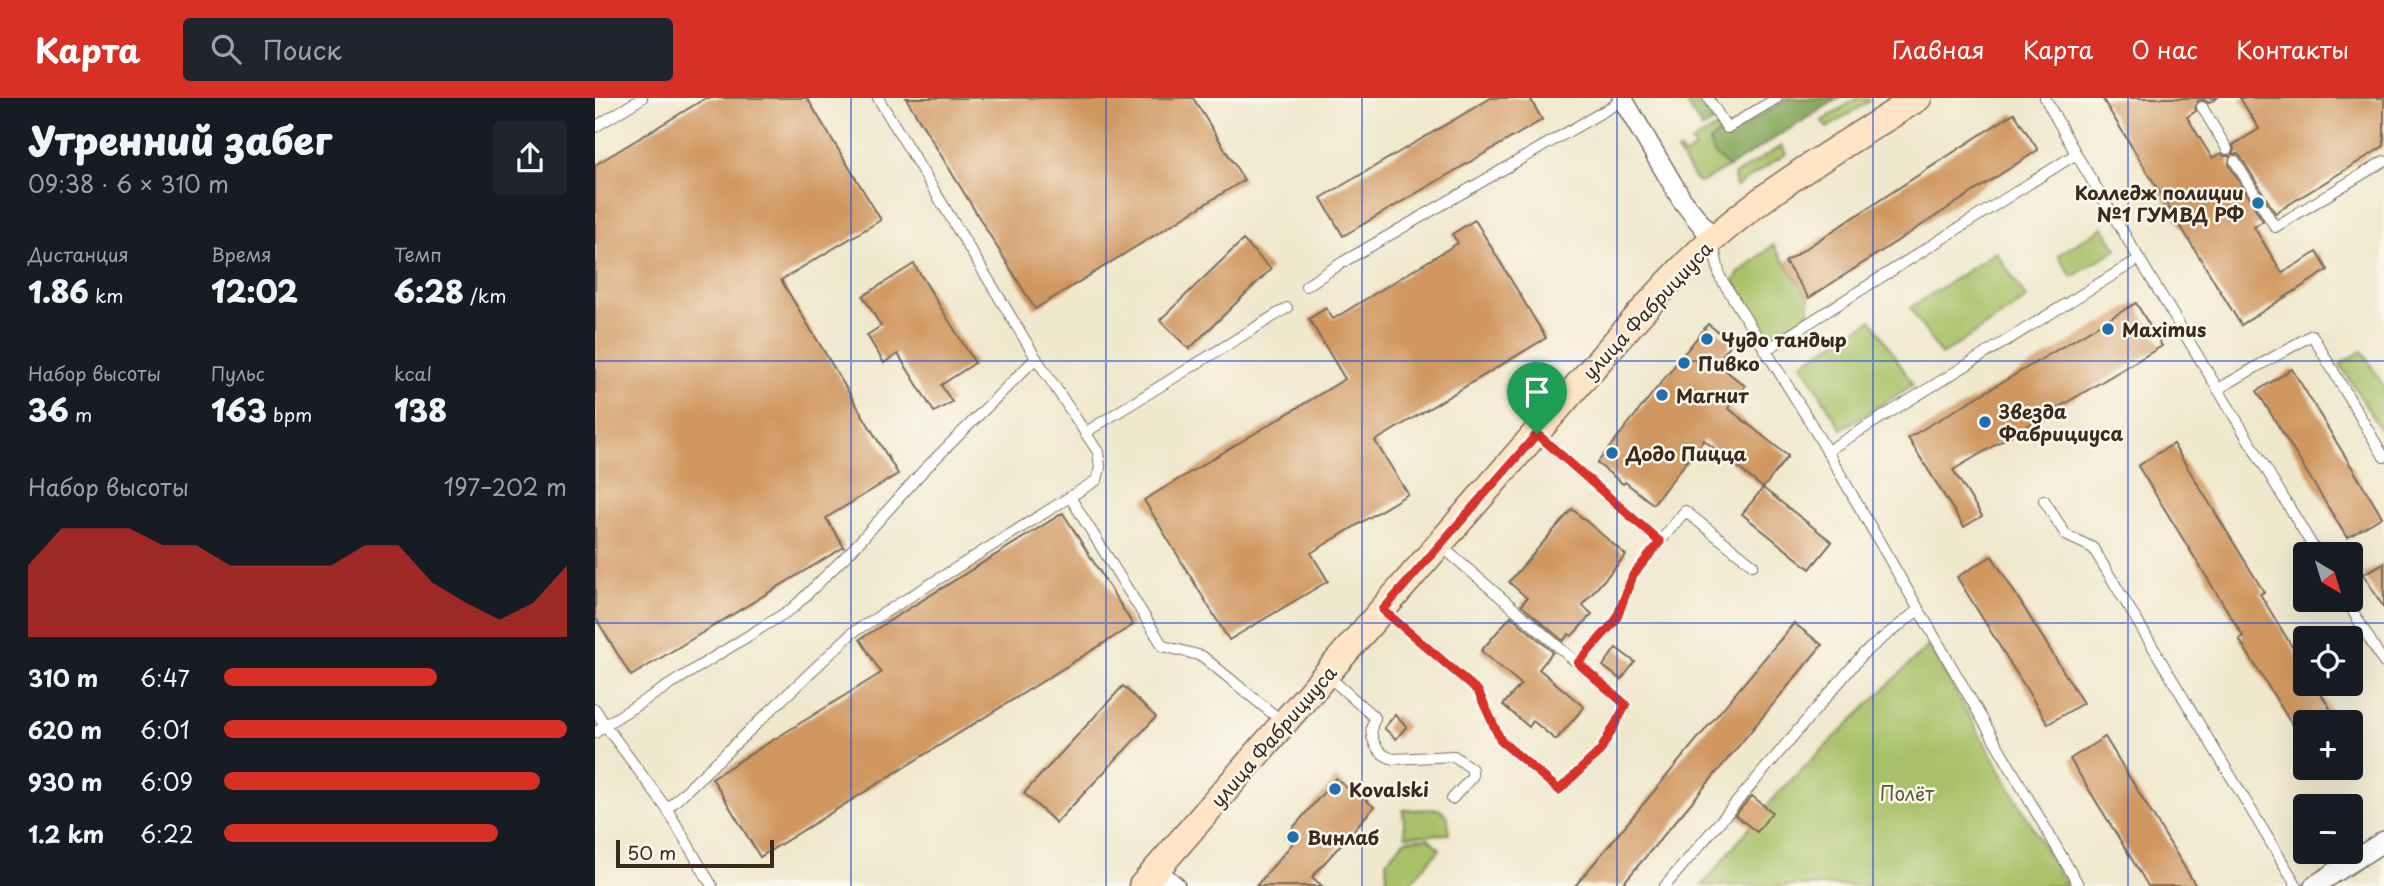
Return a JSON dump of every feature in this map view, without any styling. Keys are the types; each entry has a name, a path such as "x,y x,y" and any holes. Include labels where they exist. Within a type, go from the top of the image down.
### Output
{"main road":[{"name":"улица Фабрициуса","path":"1158,881 1285,723 1685,265 1713,239 1779,187 1918,98"}],"street":[{"path":"1623,99 1682,200 1713,239"},
{"path":"2314,886 2384,841"}],"lane":[{"path":"595,127 642,98"},
{"path":"667,808 852,633 1097,480 1100,467 1098,452 1037,358 878,98"},
{"path":"1707,98 1727,128 1777,98"},
{"path":"2045,98 2075,154 2310,542"},
{"path":"1305,286 1623,99"},
{"path":"2202,107 2227,149"},
{"path":"1766,350 2075,154"},
{"path":"2235,161 2275,227 2384,161"},
{"path":"1713,239 1720,277 1827,451 1917,611 2079,886"},
{"path":"1827,451 2139,259"},
{"path":"1086,432 1287,308"},
{"path":"2218,389 2312,335 2384,457"},
{"path":"595,733 793,608 853,549 923,471 1037,358"},
{"path":"1537,434 1660,542"},
{"path":"1070,497 1163,646 1202,656 1285,723"},
{"path":"2044,500 2066,535 2093,548 2297,886"},
{"path":"1578,663 1616,620 1633,575 1685,511 1753,565"},
{"path":"1383,610 1478,691 1501,741 1559,790 1600,751 1626,705 1440,545"},
{"path":"1665,886 1864,653 1917,611"},
{"path":"2353,612 2384,663"},
{"path":"1327,675 1375,718 1371,727 1373,741 1389,758 1454,755 1472,769 1472,777 1453,799"},
{"path":"595,709 667,808 712,886"}],"green space":[{"path":"1683,98 1698,98 1714,122 1702,129"},
{"path":"1788,98 1839,98 1729,167 1714,154 1709,143 1720,132 1724,138"},
{"path":"1857,98 1868,98 1870,101 1827,128 1822,121"},
{"path":"1717,127 1720,132 1709,143 1714,154 1729,167 1700,183 1677,151 1680,150 1685,156 1695,148 1691,143"},
{"path":"1782,146 1786,154 1735,187 1734,175"},
{"path":"2103,227 2117,249 2072,277 2058,255"},
{"path":"1773,245 1809,298 1809,315 1780,333 1766,330 1759,324 1734,282 1738,274"},
{"path":"1996,252 2027,299 1941,355 1910,308"},
{"path":"1872,320 1913,385 1841,429 1802,363"},
{"path":"2362,351 2384,386 2382,432 2340,364"},
{"name":"Полёт","path":"1929,645 2066,886 1702,886 1777,794"},
{"path":"1439,809 1448,817 1449,834 1405,836 1403,810"},
{"path":"1428,838 1440,849 1407,886 1387,886 1386,861 1405,840"}],"building":[{"path":"706,98 807,98 881,220 781,280 898,474 826,518 844,547 631,676 595,617 595,165"},
{"path":"906,98 1193,98 1244,180 1035,309"},
{"path":"1491,98 1530,98 1542,120 1343,236 1321,198"},
{"path":"2102,98 2217,98 2209,103 2198,101 2196,111 2187,117 2212,158 2221,153 2230,156 2229,165 2263,221 2254,227 2282,273 2317,252 2328,270 2241,325"},
{"path":"2240,98 2384,98 2384,146 2275,213 2241,157 2232,154 2233,145 2259,129"},
{"path":"2014,113 2038,150 1809,298 1785,262"},
{"path":"1475,220 1546,338 1375,441 1408,494 1311,553 1328,581 1229,640 1144,500 1345,379 1309,319 1326,308 1333,319 1458,243 1452,234"},
{"path":"1243,240 1271,269 1189,349 1160,320"},
{"path":"914,264 975,363 941,385 952,402 934,412 898,354 884,363 867,335 881,326 863,296"},
{"name":"Звезда Фабрициуса","path":"2136,303 2162,346 1953,470 1982,516 1964,527 1908,438"},
{"path":"1708,324 1732,343 1716,363 1745,386 1728,408 1788,456 1763,488 1704,440 1653,504 1597,463"},
{"path":"2292,369 2382,517 2347,538 2257,391"},
{"path":"2173,444 2264,592 2260,594 2293,648 2293,696 2322,696 2331,710 2293,710 2293,727 2239,639 2243,636 2138,466"},
{"path":"1763,488 1832,542 1810,569 1742,514"},
{"path":"1572,509 1626,555 1582,605 1592,614 1572,636 1569,634 1563,641 1521,605 1527,598 1509,582"},
{"path":"1063,513 1133,625 760,857 712,778 881,673 860,639"},
{"path":"1992,556 2083,703 2048,724 1957,577"},
{"path":"2384,563 2384,608 2363,574"},
{"path":"1511,616 1553,652 1539,669 1584,707 1556,740 1533,721 1529,727 1503,705 1521,684 1481,651"},
{"path":"1794,623 1822,645 1712,778 1621,886 1575,886"},
{"path":"1616,648 1635,662 1621,680 1603,666"},
{"path":"1123,686 1156,717 1056,823 1024,793"},
{"path":"1395,715 1407,726 1396,739 1384,728"},
{"path":"2105,737 2196,886 2148,886 2070,759"},
{"path":"1336,778 1356,796 1359,794 1374,807 1312,877 1322,886 1256,886 1293,843 1285,837"},
{"path":"1752,796 1772,812 1757,832 1735,815"}],"place":[{"name":"Колледж полиции №1 ГУМВД РФ","path":"2258,203"},
{"name":"Maximus","path":"2108,329"},
{"name":"Чудо тандыр","path":"1707,339"},
{"name":"Пивко","path":"1684,363"},
{"name":"Магнит","path":"1662,395"},
{"name":"Звезда Фабрициуса","path":"1985,422"},
{"name":"Додо Пицца","path":"1612,453"},
{"name":"Kovalski","path":"1335,789"},
{"name":"Винлаб","path":"1293,837"}],"route":[{"path":"1537,434 1660,542 1633,575 1616,620 1578,663 1626,705 1600,751 1559,790 1501,741 1478,691 1383,610 1537,434"}]}
